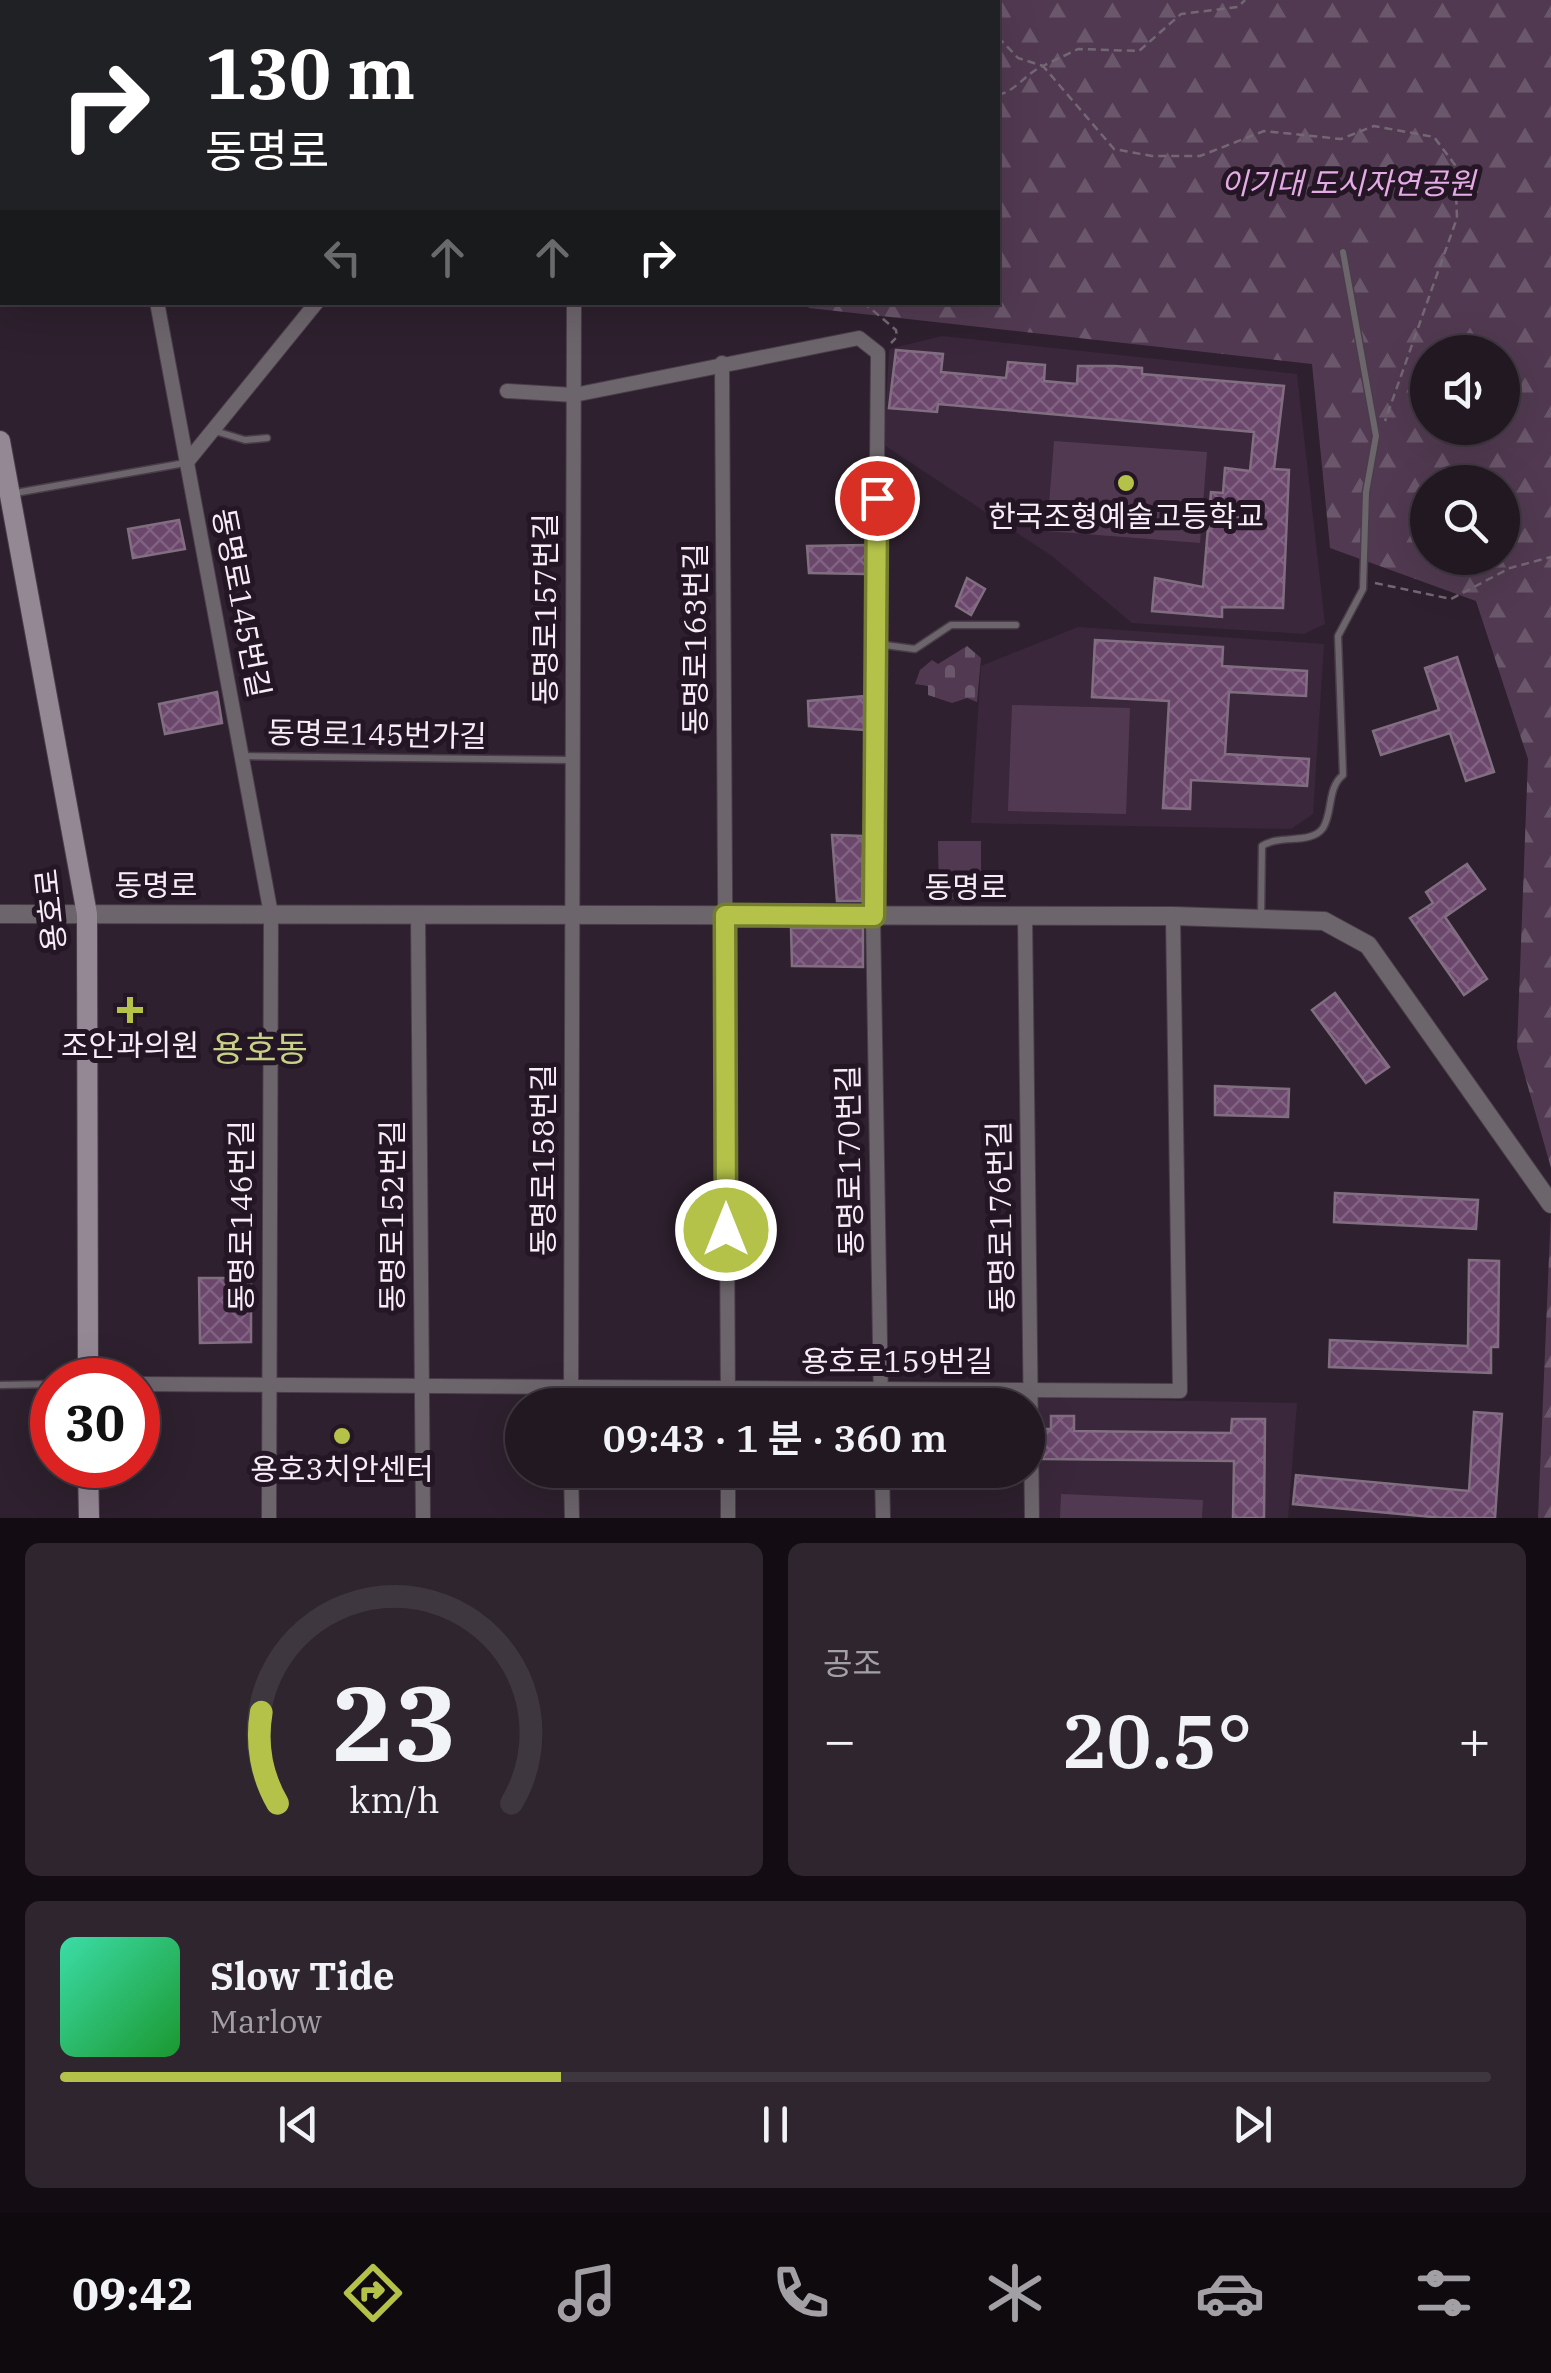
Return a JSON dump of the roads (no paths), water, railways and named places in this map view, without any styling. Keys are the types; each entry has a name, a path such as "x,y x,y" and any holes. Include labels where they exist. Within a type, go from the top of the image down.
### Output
{"main road":[{"name":"용호로","path":"0,441 5,494 87,914 88,1358"},
{"path":"88,1488 89,1518"}],"street":[{"name":"동명로145번길","path":"158,305 271,914"},
{"path":"186,462 314,305"},
{"name":"동명로157번길","path":"572,915 574,305"},
{"name":"동명로170번길","path":"722,363 859,338 878,353 874,916 881,1388"},
{"path":"507,391 574,395 722,363"},
{"name":"동명로163번길","path":"722,363 728,1388"},
{"name":"동명로","path":"0,914 1173,916 1324,921 1368,945 1551,1204"},
{"name":"동명로146번길","path":"270,1518 271,914"},
{"name":"동명로152번길","path":"418,914 423,1518"},
{"name":"동명로158번길","path":"570,1387 572,915"},
{"name":"동명로176번길","path":"1025,916 1030,1388"},
{"name":"용호로159번길","path":"1045,1390 1180,1391 1173,916"},
{"name":"용호로159번길","path":"160,1384 728,1388"},
{"path":"572,1488 572,1518"},
{"path":"728,1488 728,1518"},
{"path":"882,1488 883,1518"},
{"name":"동명로176번길","path":"1032,1488 1032,1518"}],"lane":[{"path":"1261,919 1262,846 1274,838 1313,837 1323,827 1336,781 1343,774 1338,636 1359,600 1364,579 1366,492 1376,436 1343,252"},
{"path":"214,430 244,440 267,438"},
{"path":"5,494 186,462"},
{"path":"876,644 915,650 951,625 1016,625"},
{"name":"동명로145번가길","path":"241,756 573,760"},
{"path":"0,1385 30,1384"}],"place":[{"name":"한국조형예술고등학교","path":"1126,483"},
{"name":"조안과의원","path":"130,1010"},
{"name":"용호3치안센터","path":"342,1436"}],"district":[{"name":"용호동","path":"260,1049"}],"park label":[{"name":"이기대 도시자연공원","path":"1348,184"}]}
